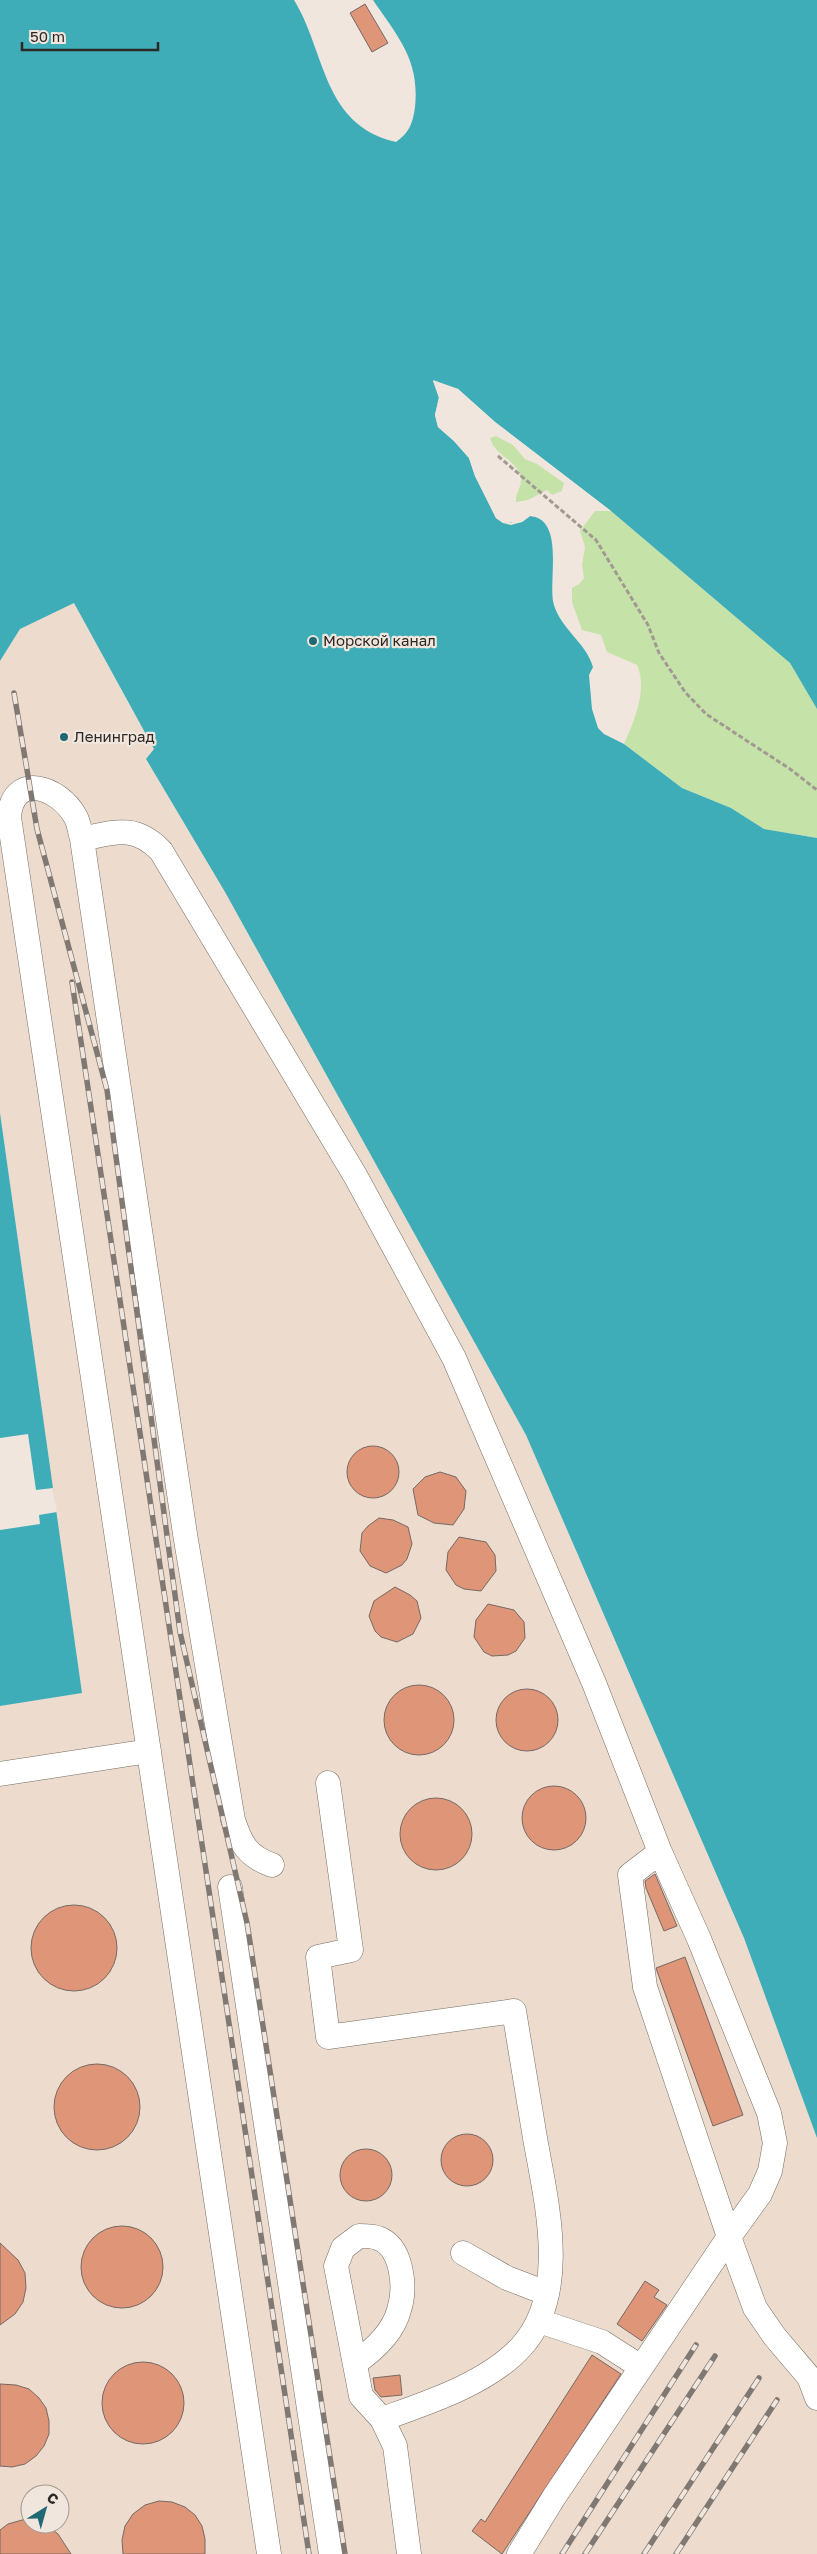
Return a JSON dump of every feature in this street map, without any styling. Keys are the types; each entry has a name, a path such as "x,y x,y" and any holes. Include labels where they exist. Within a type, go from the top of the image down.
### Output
{"lane":[{"path":"269,2554 9,817 10,803 18,792 30,787 45,790 59,798 75,816 82,839 185,1534 233,1820 240,1842 256,1859 272,1865"},
{"path":"82,839 112,833 132,832 148,838 161,851 356,1177 454,1358 594,1683 660,1852 699,1940 766,2104 775,2143 770,2171 760,2194 728,2237 554,2497 520,2554"},
{"path":"0,1774 148,1751"},
{"path":"328,1783 351,1950 318,1957 328,2037 514,2011 550,2224 551,2261 546,2293 539,2321 522,2346 496,2367 432,2401 382,2419"},
{"path":"660,1852 630,1875 645,1986 728,2237 755,2308 775,2337 809,2377 817,2398"},
{"path":"230,1887 331,2554"},
{"path":"355,2362 372,2351 387,2334 399,2311 402,2282 396,2253 379,2238 359,2236 343,2248 336,2266 361,2396 382,2419 395,2446 409,2554"},
{"path":"463,2253 507,2278 546,2293"},
{"path":"539,2321 602,2342 641,2367"}],"path":[{"path":"498,456 596,540 648,625 659,653 685,692 706,714 790,769 817,790"}],"shaded area":[{"path":"74,603 154,749 146,760 225,892 526,1435 744,1938 817,2138 817,2554 0,2554 0,1706 82,1693 0,1113 0,661 20,629"}],"green space":[{"path":"496,436 513,445 525,459 537,464 564,483 562,491 552,495 547,490 528,500 516,502 521,482 520,475 514,465 492,444 490,438"},
{"path":"595,511 611,511 790,663 817,709 817,838 764,829 731,808 682,788 624,744 632,726 640,695 640,674 637,665 607,652 601,635 582,630 572,602 572,588 584,578 582,565 585,547 580,531"}],"water":[{"path":"0,0 294,0 305,20 329,84 340,103 353,120 372,133 396,142 410,127 413,118 416,90 414,76 399,38 373,0 817,0 817,709 790,663 611,511 495,422 458,389 433,381 439,398 435,415 438,427 469,458 475,476 496,518 503,523 522,522 530,516 541,520 547,527 553,551 553,601 560,619 584,650 593,667 589,675 592,709 598,728 604,734 624,744 682,788 731,808 764,829 817,838 817,2138 744,1938 526,1435 225,892 146,759 154,749 74,603 20,629 0,661"},
{"path":"0,1113 82,1693 0,1706"}],"pier":[{"path":"433,380 458,389 495,422 611,511 606,511 493,424 457,391 437,384 441,397 438,415 440,426 456,439 471,457 477,475 498,516 511,523 530,513 540,514 548,521 552,532 551,534 546,523 539,517 530,516 522,522 511,525 503,523 496,518 475,476 469,458 438,427 435,415 439,397"},
{"path":"28,1434 36,1490 53,1488 57,1512 39,1515 40,1524 0,1530 0,1438"}],"building":[{"path":"365,4 388,43 372,52 350,13"},
{"path":"373,1446 383,1448 391,1454 397,1462 399,1472 397,1482 391,1490 383,1496 373,1498 363,1496 355,1490 349,1482 347,1472 349,1462 355,1454 363,1448"},
{"path":"440,1472 456,1477 466,1491 464,1509 453,1525 434,1523 418,1515 413,1489 425,1477"},
{"path":"379,1518 393,1520 408,1527 412,1544 407,1559 402,1565 386,1573 370,1566 360,1551 362,1533"},
{"path":"459,1537 486,1542 495,1555 496,1571 481,1591 464,1589 456,1585 446,1570 448,1552"},
{"path":"395,1587 417,1601 421,1618 413,1634 397,1642 381,1637 375,1631 369,1616 374,1601"},
{"path":"488,1604 514,1610 524,1622 525,1638 516,1651 508,1655 492,1656 484,1652 474,1637 476,1620"},
{"path":"426,1685 439,1691 448,1700 452,1706 454,1720 452,1734 444,1745 433,1753 412,1755 405,1753 394,1745 386,1734 384,1713 386,1706 394,1695 405,1687"},
{"path":"527,1689 539,1691 549,1698 556,1708 558,1720 556,1732 549,1742 539,1749 527,1751 515,1749 505,1742 498,1732 496,1720 498,1708 505,1698 515,1691"},
{"path":"554,1786 572,1792 580,1800 586,1818 580,1836 572,1844 554,1850 536,1844 528,1836 522,1818 528,1800 536,1792"},
{"path":"436,1798 456,1804 466,1814 472,1834 466,1854 456,1864 436,1870 416,1864 406,1854 400,1834 406,1814 416,1804"},
{"path":"655,1874 677,1926 664,1931 646,1888 645,1881"},
{"path":"74,1905 90,1908 98,1912 110,1924 114,1932 117,1948 114,1964 110,1972 98,1984 90,1988 74,1991 58,1988 50,1984 38,1972 34,1964 31,1948 34,1932 38,1924 50,1912 58,1908"},
{"path":"685,1957 743,2115 713,2126 656,1968"},
{"path":"97,2064 113,2067 121,2071 133,2083 137,2091 140,2107 137,2123 133,2131 121,2143 113,2147 97,2150 81,2147 73,2143 61,2131 57,2123 54,2107 57,2091 61,2083 73,2071 81,2067"},
{"path":"467,2134 477,2136 485,2142 491,2150 493,2160 491,2170 485,2178 477,2184 467,2186 457,2184 449,2178 443,2170 441,2160 443,2150 449,2142 457,2136"},
{"path":"366,2149 376,2151 384,2157 390,2165 392,2175 390,2185 384,2193 376,2199 366,2201 356,2199 348,2193 342,2185 340,2175 342,2165 348,2157 356,2151"},
{"path":"114,2226 130,2226 145,2233 156,2244 163,2259 160,2283 151,2296 130,2308 114,2308 99,2301 88,2290 81,2275 81,2259 88,2244 99,2233"},
{"path":"0,2243 18,2260 25,2273 26,2288 23,2302 15,2314 0,2325"},
{"path":"645,2281 659,2290 654,2297 667,2305 642,2341 617,2324"},
{"path":"592,2355 621,2374 502,2554 472,2531 481,2519 485,2522"},
{"path":"135,2362 151,2362 166,2369 177,2380 184,2395 181,2419 172,2432 151,2444 135,2444 120,2437 109,2426 102,2411 102,2395 109,2380 120,2369"},
{"path":"400,2375 402,2395 381,2397 375,2390 373,2378"},
{"path":"0,2384 16,2385 29,2389 46,2408 49,2421 49,2434 44,2446 36,2456 25,2464 12,2467 0,2466"},
{"path":"159,2501 172,2502 185,2507 195,2515 202,2526 205,2539 205,2554 123,2554 122,2540 125,2526 133,2514 145,2505"},
{"path":"20,2521 20,2534 58,2534 71,2554 0,2554 0,2530 8,2524"}],"railway":[{"path":"14,693 37,829 107,1090 180,1632 247,1923 345,2554"},
{"path":"72,982 309,2554"},
{"path":"562,2554 696,2345"},
{"path":"585,2554 715,2356"},
{"path":"644,2554 759,2378"},
{"path":"676,2554 777,2400"}],"place":[{"name":"Морской канал","path":"313,641"},
{"name":"Ленинград","path":"64,737"}]}
